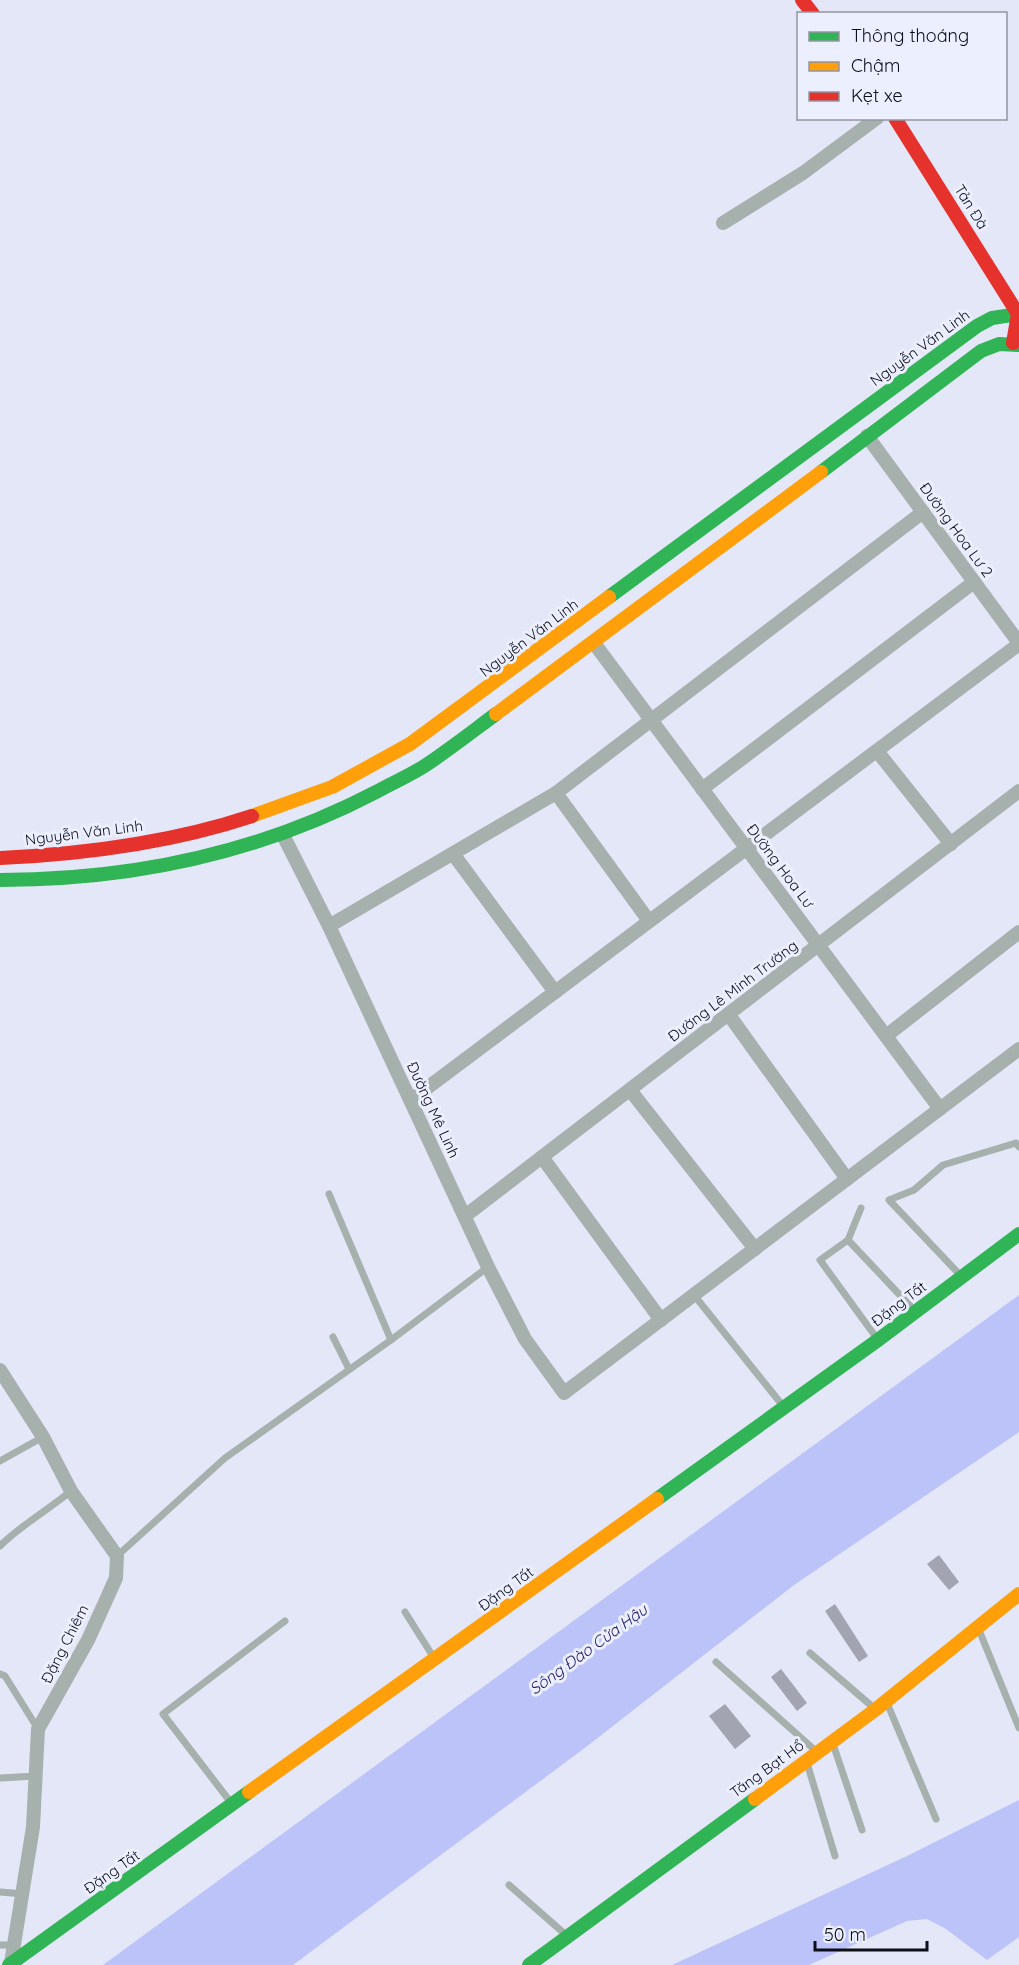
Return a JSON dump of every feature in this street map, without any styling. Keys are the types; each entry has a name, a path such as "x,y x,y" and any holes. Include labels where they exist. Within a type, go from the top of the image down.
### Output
{"main road":[{"path":"802,0 811,12"},
{"name":"Tản Đà","path":"896,120 1019,314"},
{"path":"0,880 44,880 134,872 284,835 334,814 425,766 594,644 981,351 992,345 1016,344 1019,314"},
{"name":"Nguyễn Văn Linh","path":"0,858 42,857 128,847 230,825 323,791 410,744 529,659 977,326 992,318 1019,314"},
{"path":"529,659 544,680"},
{"path":"128,847 134,872"},
{"name":"Đặng Tất","path":"10,1964 234,1806 878,1340 1019,1234"},
{"name":"Tăng Bạt Hổ","path":"530,1965 881,1705 1019,1594"}],"street":[{"path":"723,223 803,173 874,120"},
{"name":"Đường Hoa Lư 2","path":"867,436 1019,644"},
{"path":"329,926 556,794 923,513"},
{"path":"702,789 974,582"},
{"name":"Đường Hoa Lư","path":"594,644 940,1109"},
{"path":"411,1100 1019,644"},
{"path":"877,751 951,844"},
{"name":"Đường Lê Minh Trường","path":"465,1216 1019,791"},
{"path":"556,794 649,921"},
{"name":"Đường Mê Linh","path":"284,835 329,926 488,1267 525,1339 564,1393 661,1320"},
{"path":"454,855 555,992"},
{"path":"886,1036 1019,932"},
{"path":"729,1015 847,1179"},
{"path":"542,1157 661,1320 1019,1049"},
{"path":"630,1090 755,1249"},
{"path":"0,1371 43,1437 71,1491 117,1556"},
{"name":"Đặng Chiêm","path":"10,1964 7,1945 24,1894 33,1827 38,1729 88,1640 116,1578 117,1556"}],"lane":[{"path":"962,1278 888,1200 914,1190 943,1165 1018,1144"},
{"path":"329,1194 392,1340"},
{"path":"861,1208 848,1240 820,1260 878,1340"},
{"path":"848,1240 915,1312"},
{"path":"117,1556 225,1458 392,1340 488,1267"},
{"path":"694,1295 784,1408"},
{"path":"333,1337 349,1369"},
{"path":"0,1461 43,1437"},
{"path":"0,1545 13,1532 46,1512 71,1491"},
{"path":"405,1612 435,1660"},
{"path":"234,1806 163,1714 285,1621"},
{"path":"978,1627 1019,1728"},
{"path":"810,1653 881,1705 936,1820"},
{"path":"716,1662 818,1752"},
{"path":"0,1674 5,1676 38,1729"},
{"path":"832,1742 862,1830"},
{"path":"806,1761 835,1857"},
{"path":"0,1778 36,1776"},
{"path":"509,1886 568,1937"},
{"path":"0,1892 24,1894"}],"water":[{"name":"Sông Đào Cửa Hậu","path":"1019,1295 1019,1432 794,1585 586,1747 293,1965 103,1965"},
{"path":"1019,1800 1019,1937 987,1960 946,1929 927,1919 907,1921 809,1965 672,1965 907,1856"}],"building":[{"path":"939,1555 959,1582 949,1590 927,1564"},
{"path":"835,1604 868,1656 859,1662 825,1611"},
{"path":"781,1669 807,1703 797,1711 771,1677"},
{"path":"725,1704 751,1736 735,1749 709,1716"}],"traffic: fast":[{"path":"609,597 977,326 992,318 1019,314"},
{"path":"821,472 981,351 999,344 1019,345"},
{"path":"0,880 50,879 147,868 195,859 288,831 333,813 414,772 444,753 496,714"},
{"path":"657,1499 878,1340 1019,1234"},
{"path":"9,1965 249,1792"},
{"path":"529,1965 755,1799"}],"traffic: slow":[{"path":"496,714 821,472"},
{"path":"252,816 332,787 410,744 609,597"},
{"path":"249,1792 657,1499"},
{"path":"755,1799 875,1710 1019,1594"}],"traffic: jam":[{"path":"802,0 811,12"},
{"path":"896,120 1018,314 1013,343"},
{"path":"0,858 64,854 128,846 191,833 252,816"}]}
